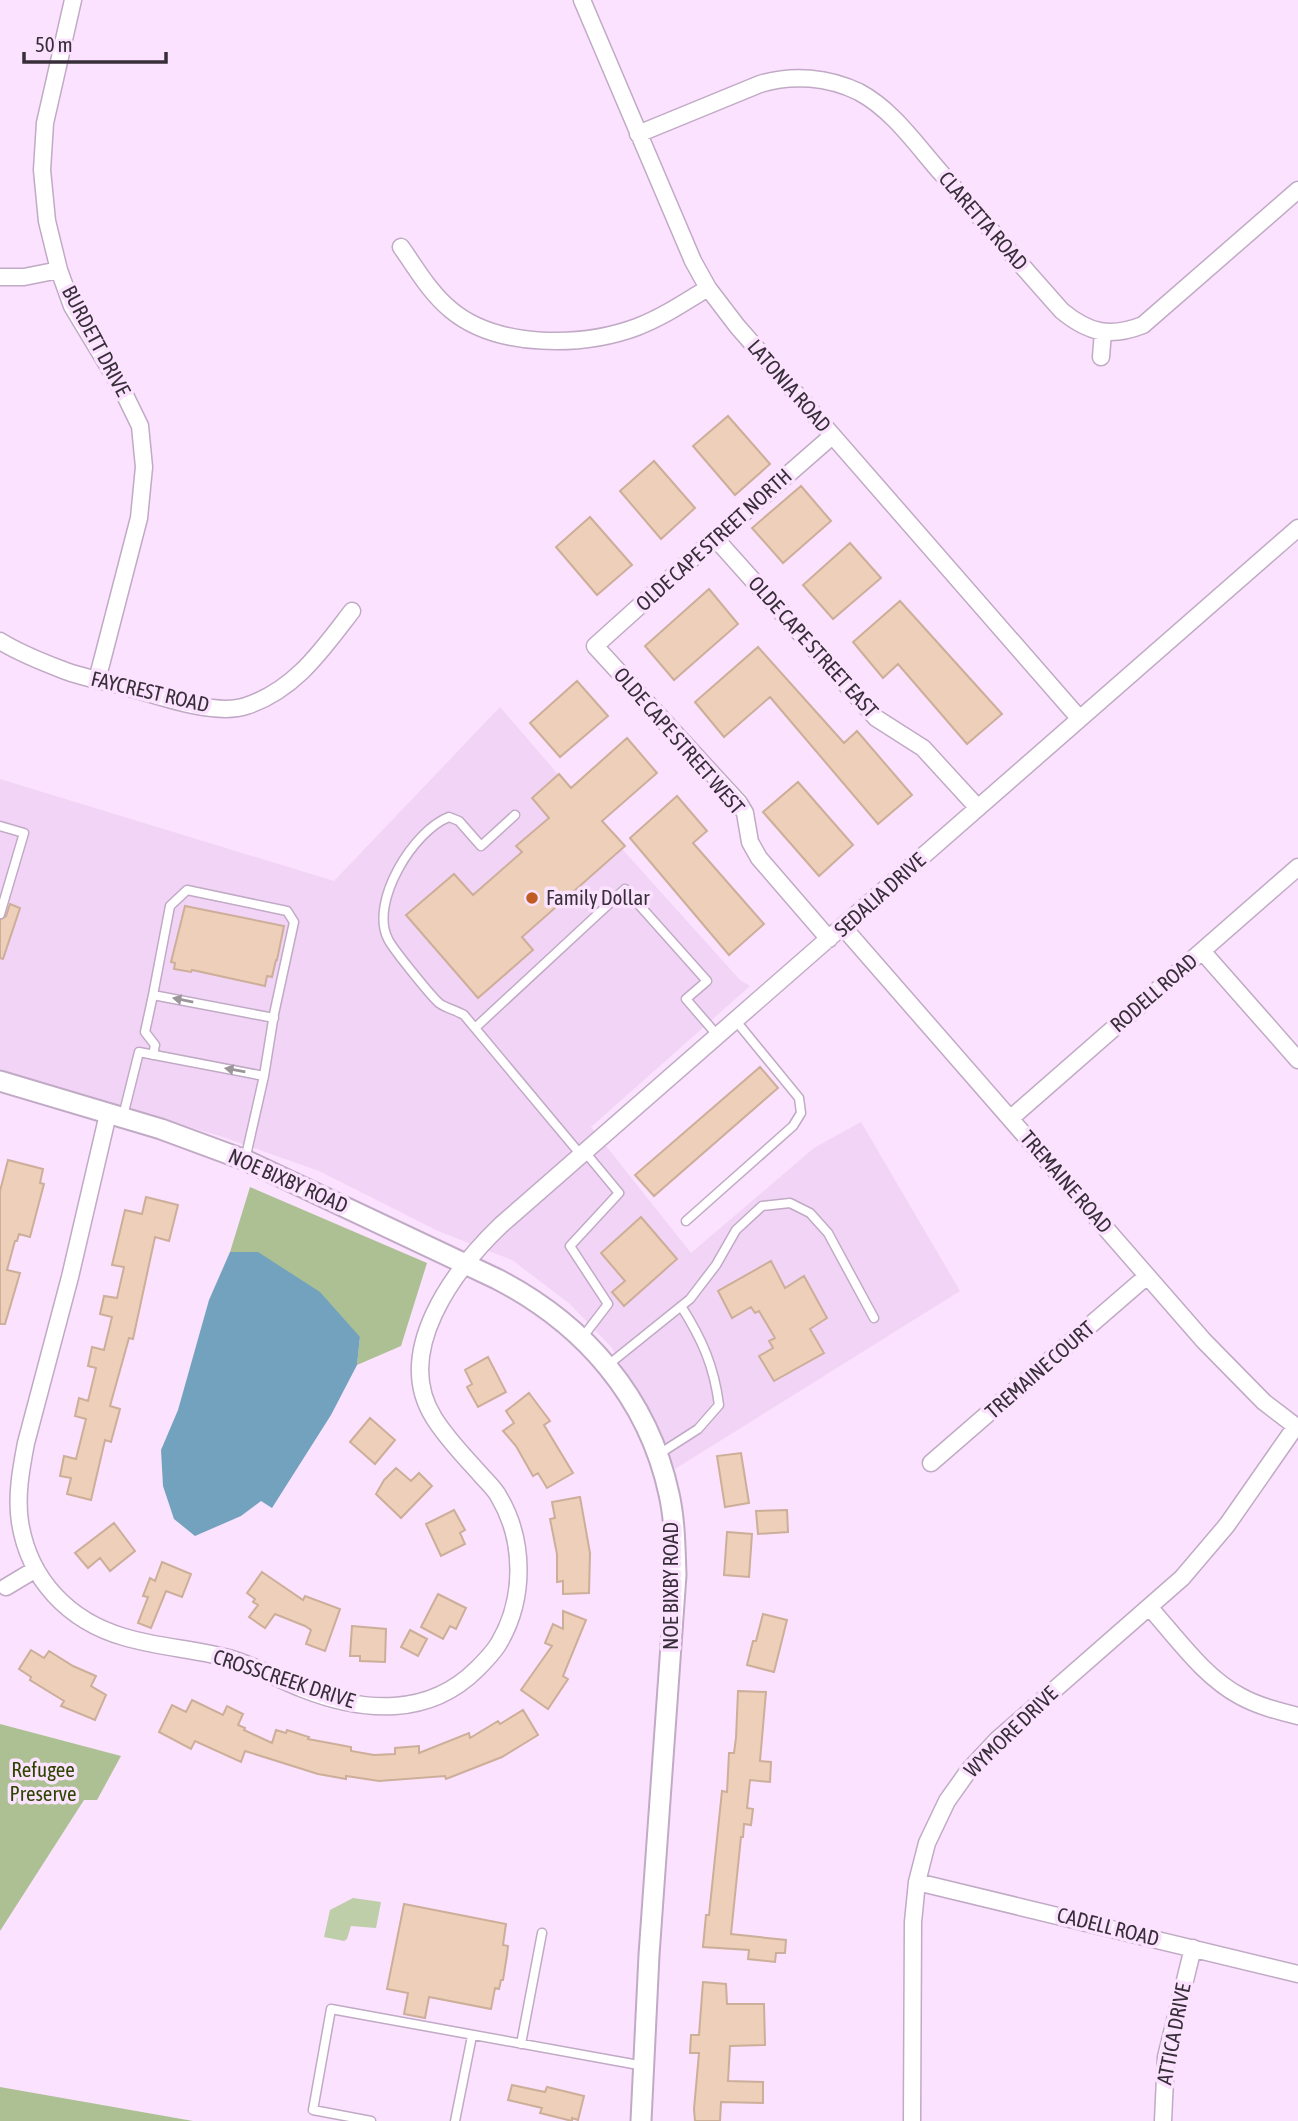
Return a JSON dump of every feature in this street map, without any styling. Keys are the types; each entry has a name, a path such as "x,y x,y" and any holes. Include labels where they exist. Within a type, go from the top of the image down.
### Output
{"street":[{"name":"BURDETT DRIVE","path":"73,0 45,122 42,170 47,221 59,270 72,306 122,389 139,426 144,467 139,518 97,680"},
{"name":"LATONIA ROAD","path":"582,0 693,261 708,288 737,326 1079,718"},
{"name":"CLARETTA ROAD","path":"638,134 779,78 798,77 842,85 870,99 895,120 1062,311 1086,328 1102,332"},
{"path":"1101,357 1102,332 1129,330 1143,325 1298,190"},
{"path":"401,247 435,295 453,312 498,333 531,340 603,337 638,327 670,312 708,288"},
{"path":"0,278 24,277 59,270"},
{"name":"OLDE CAPE STREET NORTH","path":"595,646 832,436"},
{"name":"SEDALIA DRIVE","path":"464,1264 501,1225 1298,528"},
{"name":"OLDE CAPE STREET EAST","path":"715,538 876,718 923,748 978,808"},
{"name":"FAYCREST ROAD","path":"0,641 66,671 97,680 215,708 243,707 268,697 293,681 314,660 352,611"},
{"name":"OLDE CAPE STREET WEST","path":"595,646 739,803 745,813 750,842 759,858 830,940"},
{"name":"RODELL ROAD","path":"1011,1118 1298,867"},
{"name":"TREMAINE ROAD","path":"843,928 1236,1375 1264,1402 1297,1427"},
{"path":"1202,951 1298,1060"},
{"name":"NOE BIXBY ROAD","path":"0,1081 161,1129 245,1160 525,1293 582,1338 608,1365 637,1409 658,1455 669,1497 676,1575 641,2121"},
{"name":"CROSSCREEK DRIVE","path":"115,1116 26,1443 21,1471 20,1522 27,1550 51,1594 86,1621 106,1631 157,1645 233,1660 305,1690 385,1708 433,1699 460,1686 497,1647 509,1626 516,1603 519,1569 509,1518 498,1494 446,1436 432,1415 420,1378 420,1357 425,1338 444,1294 464,1264"},
{"name":"TREMAINE COURT","path":"931,1463 1147,1276"},
{"name":"WYMORE DRIVE","path":"912,2121 913,1922 917,1882 927,1843 947,1801 969,1770 997,1740 1182,1578 1227,1525 1297,1427"},
{"path":"6,1587 36,1569"},
{"path":"1150,1608 1213,1677 1240,1696 1298,1716"},
{"name":"CADELL ROAD","path":"917,1882 1298,1974"},
{"name":"ATTICA DRIVE","path":"1163,2121 1166,2057 1193,1948"}],"lane":[{"path":"515,816 481,846 459,821 449,817 437,822 403,858 386,901 384,923 387,939 440,1004 464,1015 620,1193 570,1246 608,1304 582,1338"},
{"path":"0,826 24,833 0,914"},
{"path":"475,1028 625,889 707,981 686,999 718,1036"},
{"path":"153,1055 155,1045 145,1032 170,906 187,890 287,911 294,922 245,1160"},
{"path":"153,995 274,1017"},
{"path":"686,1221 793,1126 801,1113 799,1098 736,1021"},
{"path":"115,1116 139,1052 264,1076"},
{"path":"608,1365 690,1299 716,1265 736,1230 762,1206 790,1203 810,1213 828,1233 874,1318"},
{"path":"658,1455 698,1429 719,1405 716,1380 701,1338 681,1306"},
{"path":"521,2044 542,1933"},
{"path":"371,2121 313,2110 331,2009 643,2066"},
{"path":"455,2121 472,2036"}],"shaded area":[{"path":"500,707 623,850 740,980 750,986 591,1127 691,1253 814,1148 861,1122 960,1291 675,1469 612,1348 570,1304 512,1260 438,1231 319,1171 223,1137 0,1071 0,779 334,881"}],"green space":[{"path":"250,1187 427,1263 401,1346 357,1365 360,1337 230,1252"},
{"name":"Refugee Preserve","path":"0,1724 121,1756 97,1800 84,1800 0,1931"},
{"path":"353,1898 381,1902 376,1928 351,1926 344,1941 324,1937 330,1910"},
{"path":"0,2087 193,2121 0,2121"}],"water":[{"path":"230,1252 258,1252 320,1292 360,1337 357,1365 331,1415 272,1508 261,1501 241,1516 195,1536 174,1519 163,1486 161,1450 178,1410 209,1300"}],"building":[{"path":"728,416 770,464 735,495 693,446"},
{"path":"654,461 695,508 661,539 620,491"},
{"path":"801,486 831,521 783,563 752,528"},
{"path":"590,517 632,565 597,595 556,547"},
{"path":"850,543 881,578 833,619 803,585"},
{"path":"709,589 738,624 674,680 645,646"},
{"path":"900,601 1002,714 967,744 898,664 883,678 853,642"},
{"path":"758,647 844,743 857,731 912,795 878,824 770,697 724,737 695,702"},
{"path":"577,681 608,716 560,757 530,723"},
{"path":"627,738 657,773 602,821 625,846 522,937 533,950 478,998 406,915 454,874 473,895 522,852 516,846 549,818 532,798 559,774 571,788"},
{"path":"798,782 853,845 819,876 763,812"},
{"path":"677,796 707,831 693,843 764,924 729,955 630,838"},
{"path":"10,904 20,908 3,959 0,958 0,920 6,916"},
{"path":"185,906 284,926 272,977 267,976 265,986 192,970 174,969 175,963 171,962"},
{"path":"760,1067 778,1088 654,1196 635,1175"},
{"path":"8,1160 43,1169 40,1183 44,1184 30,1237 19,1234 15,1241 7,1270 20,1273 5,1324 0,1324 0,1191"},
{"path":"146,1197 178,1205 169,1241 155,1237 133,1339 129,1338 110,1406 120,1409 111,1442 105,1440 91,1500 67,1494 71,1478 60,1476 64,1456 76,1459 86,1419 75,1416 79,1398 88,1401 96,1368 88,1366 92,1347 104,1350 112,1317 100,1314 104,1296 117,1298 124,1267 112,1265 125,1210 142,1214"},
{"path":"641,1217 677,1259 624,1306 612,1292 625,1281 601,1253"},
{"path":"771,1261 785,1288 804,1276 827,1318 810,1329 824,1353 774,1381 759,1356 773,1348 769,1341 775,1338 759,1311 755,1313 751,1307 732,1318 718,1291"},
{"path":"488,1357 506,1392 478,1407 467,1387 472,1384 465,1370"},
{"path":"529,1393 550,1421 544,1425 573,1473 547,1488 538,1473 533,1476 516,1446 503,1431 514,1423 506,1411"},
{"path":"370,1418 395,1440 375,1464 350,1442"},
{"path":"741,1453 749,1503 725,1507 717,1456"},
{"path":"396,1468 411,1481 419,1473 432,1486 401,1518 376,1494 384,1480"},
{"path":"580,1497 590,1553 589,1593 563,1594 563,1581 557,1582 557,1554 550,1519 555,1518 552,1502"},
{"path":"454,1510 465,1530 460,1533 465,1544 441,1556 426,1524"},
{"path":"787,1510 788,1532 758,1534 756,1511"},
{"path":"114,1523 135,1551 110,1571 100,1558 88,1568 75,1553"},
{"path":"727,1532 752,1534 749,1577 724,1575"},
{"path":"162,1562 191,1574 182,1597 166,1591 151,1628 138,1623 148,1597 143,1596 150,1578 155,1581"},
{"path":"262,1572 303,1600 305,1596 340,1609 325,1651 306,1644 311,1630 305,1626 275,1614 265,1628 249,1617 258,1605 247,1593"},
{"path":"438,1594 466,1608 456,1629 450,1626 443,1639 421,1627"},
{"path":"563,1611 586,1620 563,1676 568,1679 548,1709 521,1690 552,1646 545,1643 553,1624 563,1629"},
{"path":"763,1614 787,1620 774,1672 747,1665"},
{"path":"352,1626 386,1629 385,1662 360,1661 360,1656 350,1656"},
{"path":"410,1630 427,1639 418,1656 401,1647"},
{"path":"31,1650 44,1658 49,1651 96,1676 91,1686 106,1695 95,1720 61,1706 64,1701 30,1680 31,1677 19,1669"},
{"path":"738,1691 766,1692 760,1761 771,1762 770,1782 750,1780 747,1808 753,1809 751,1825 744,1824 741,1837 731,1934 786,1940 785,1953 776,1953 775,1962 748,1959 749,1950 703,1947 722,1791 727,1792 729,1753 734,1753"},
{"path":"192,1700 223,1715 227,1706 243,1714 238,1725 272,1743 276,1730 286,1733 287,1730 309,1737 308,1739 351,1747 351,1751 374,1755 395,1754 395,1748 419,1746 419,1753 469,1733 470,1738 523,1710 538,1735 502,1757 446,1779 445,1776 379,1781 346,1776 346,1779 318,1774 245,1751 241,1762 195,1741 191,1749 159,1732 172,1705 186,1712"},
{"path":"404,1904 506,1924 503,1945 508,1946 503,1980 499,1989 495,1988 491,2009 429,1997 425,2018 404,2014 408,1993 387,1989"},
{"path":"703,1982 726,1984 727,2004 764,2004 765,2045 730,2046 728,2081 763,2082 763,2103 721,2102 720,2121 695,2121 699,2053 690,2053 691,2035 699,2035"},
{"path":"512,2085 545,2092 547,2087 584,2096 578,2120 540,2113 542,2108 508,2100"}],"place":[{"name":"Family Dollar","path":"532,898"}]}
